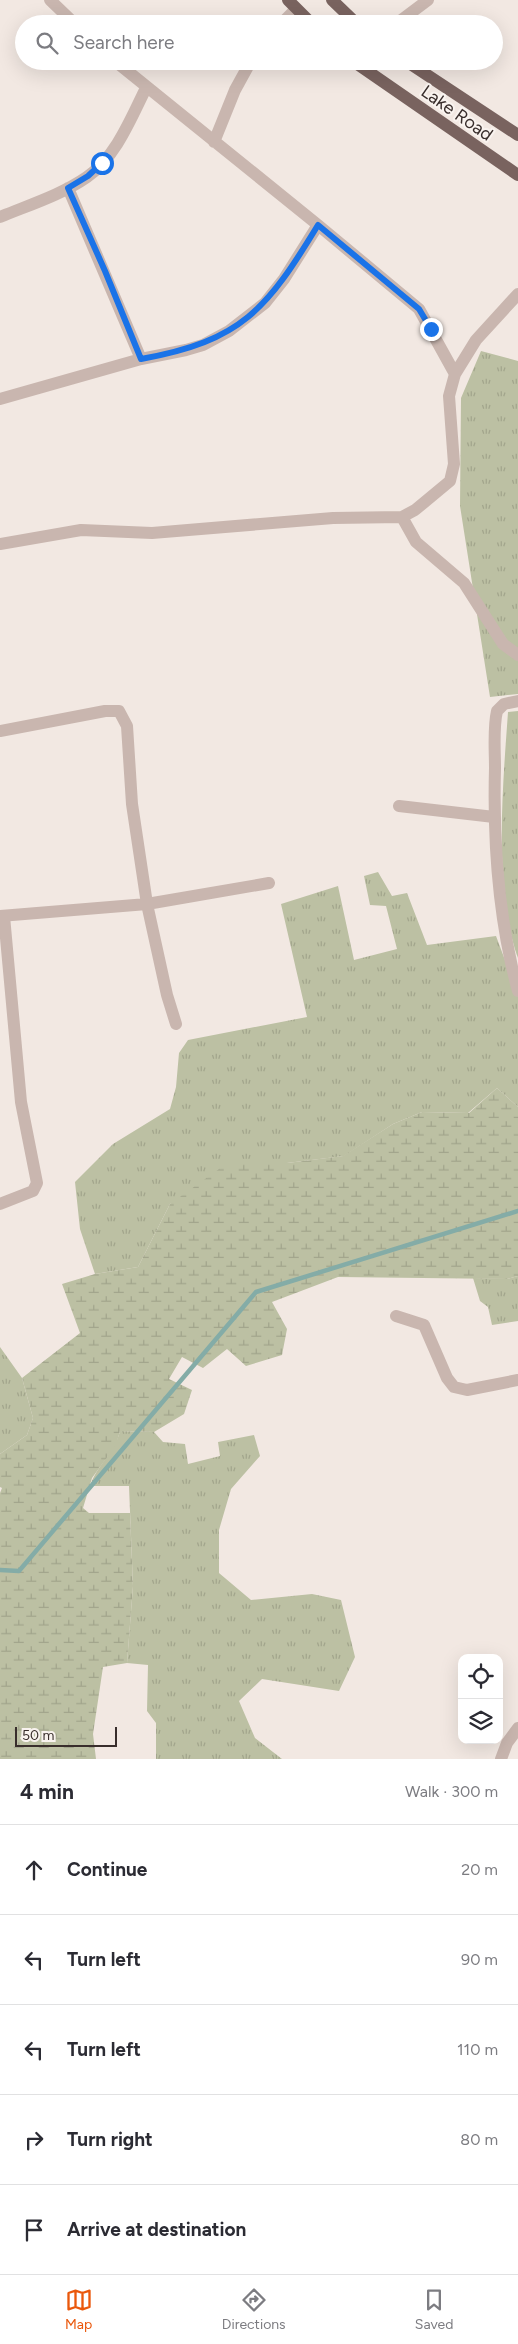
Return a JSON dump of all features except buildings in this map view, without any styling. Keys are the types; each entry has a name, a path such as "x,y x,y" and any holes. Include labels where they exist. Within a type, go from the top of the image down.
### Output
{"main road":[{"path":"332,0 348,15"},
{"path":"292,5 303,15"},
{"name":"Lake Road","path":"365,70 518,175"},
{"name":"Lake Road","path":"420,70 518,135"}],"street":[{"path":"50,0 66,15"},
{"path":"408,15 428,0"},
{"path":"125,70 318,225 419,309 455,374"},
{"path":"214,142 235,90 246,70"},
{"path":"0,217 68,188 88,176 106,158 122,134 146,88"},
{"path":"68,188 141,359"},
{"path":"0,399 141,359 202,345 229,331 265,303 284,279 318,225"},
{"path":"0,544 81,530 130,534 167,533 333,518 402,517 416,510 453,475 454,456 449,396 455,374 480,334 518,294"},
{"path":"402,517 416,542 464,583 504,644 518,655"},
{"path":"518,701 504,704 497,711 494,816 498,890 518,991"},
{"path":"0,731 105,711 119,711 127,726 132,804 147,904 167,995 176,1024"},
{"path":"400,806 494,816"},
{"path":"0,1204 33,1191 37,1183 21,1102 2,916 147,904 269,883"},
{"path":"396,1316 424,1324 447,1378 454,1387 467,1390 518,1380"},
{"path":"501,1759 507,1743 518,1728"}],"green space":[{"path":"481,351 518,361 518,694 490,697 460,506 461,398"},
{"path":"518,711 518,958 510,931 505,901 502,804 508,712"},
{"path":"378,872 392,896 407,893 427,945 496,936 518,995 518,1107 497,1088 468,1113 422,1112 393,1124 344,1156 287,1163 170,1204 138,1267 95,1274 80,1229 75,1182 113,1144 170,1109 176,1087 179,1053 188,1040 307,1017 281,904 338,886 354,960 397,949 386,906 370,905 364,876"},
{"path":"497,1088 518,1107 518,1276 507,1279 338,1277 272,1302 287,1329 282,1355 246,1366 227,1349 203,1368 182,1357 169,1379 192,1390 184,1414 154,1432 120,1431 116,1445 92,1478 83,1508 89,1513 130,1513 133,1586 127,1663 103,1667 93,1734 96,1759 0,1759 0,1493 2,1488 0,1487 0,1454 27,1435 33,1418 22,1378 80,1333 62,1284 95,1274 138,1267 170,1204 229,1162 287,1163 343,1156 393,1124 422,1112 469,1113"},
{"path":"518,1276 518,1321 492,1325 488,1307 480,1301 473,1278 507,1279"},
{"path":"0,1347 22,1378 33,1418 27,1435 0,1454"},
{"path":"120,1431 154,1432 163,1442 185,1444 188,1464 220,1456 218,1442 254,1435 260,1456 231,1489 219,1530 219,1573 251,1600 312,1594 341,1600 355,1657 339,1691 262,1679 239,1701 255,1738 282,1759 156,1759 156,1723 147,1711 148,1665 127,1663 133,1586 129,1486 90,1486 93,1478 118,1439"}],"waterway":[{"path":"0,1570 19,1571 256,1292 518,1211"}],"route":[{"path":"102,163 88,176 68,188 141,359 172,354 202,345 229,331 248,318 265,303 284,279 318,225 419,309 431,329"}]}
